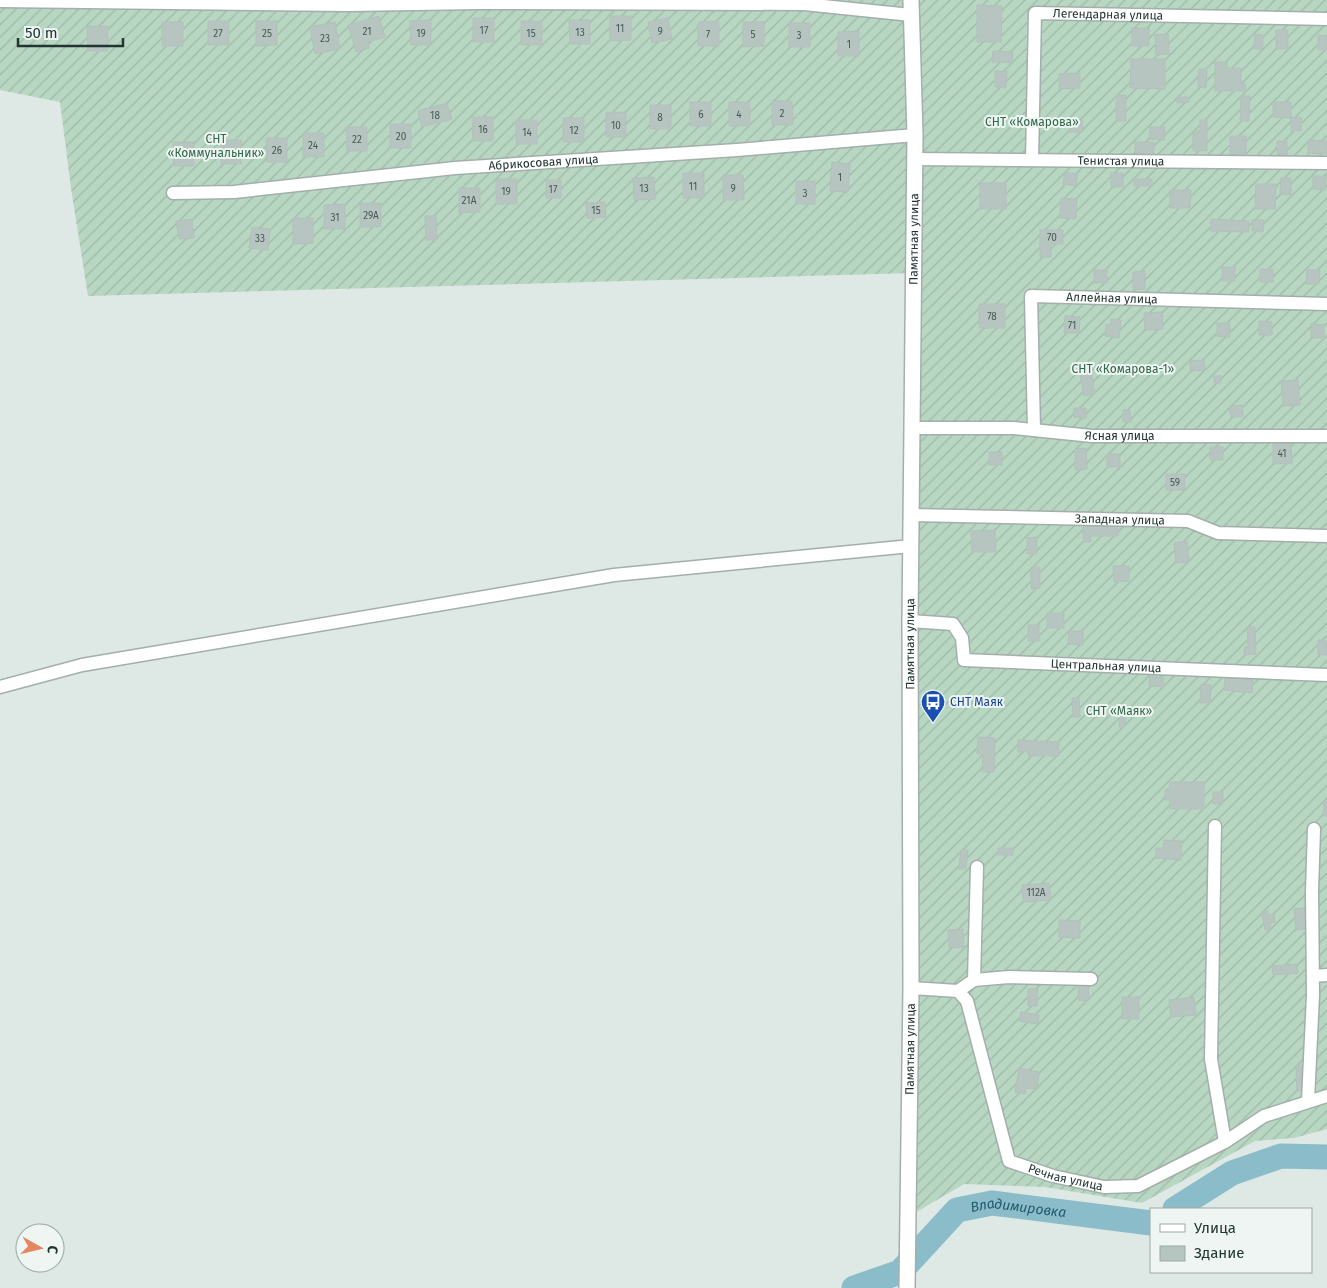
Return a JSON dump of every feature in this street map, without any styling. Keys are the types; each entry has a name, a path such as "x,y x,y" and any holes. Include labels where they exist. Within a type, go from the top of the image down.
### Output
{"street":[{"path":"0,0 339,5 804,2 911,7"},
{"name":"Памятная улица","path":"908,1288 911,988 910,620 915,159 911,7"},
{"name":"Легендарная улица","path":"1032,160 1035,13 1327,19"},
{"name":"Абрикосовая улица","path":"173,193 234,192 455,168 737,150 915,135"},
{"name":"Тенистая улица","path":"915,159 1327,163"},
{"name":"Аллейная улица","path":"1034,430 1031,296 1327,304"},
{"name":"Ясная улица","path":"912,428 1013,428 1092,436 1327,436"},
{"name":"Западная улица","path":"911,516 1188,521 1218,533 1327,536"},
{"path":"0,687 82,665 614,575 911,546"},
{"name":"Центральная улица","path":"910,620 953,624 962,638 964,660 1327,675"},
{"path":"1216,826 1211,1059 1225,1142"},
{"path":"1308,1101 1313,976 1312,891 1314,829"},
{"path":"974,980 977,867"},
{"path":"1313,976 1327,976"},
{"path":"911,988 958,991 974,980 1010,977 1091,979"},
{"name":"Речная улица","path":"958,991 966,1001 1009,1161 1053,1176 1104,1187 1138,1186 1225,1142 1264,1116 1327,1096"}],"green space":[{"path":"0,0 1327,0 1327,1129 1294,1138 1255,1141 1142,1203 1045,1187 964,1184 908,1217 913,273 88,296 60,102 0,90"}],"building":[{"path":"977,5 1002,6 1001,42 977,42"},
{"path":"379,16 385,37 368,42 369,48 356,52 348,25"},
{"path":"610,16 631,16 631,40 610,41"},
{"path":"473,18 494,18 494,42 473,42"},
{"path":"668,18 672,39 652,43 648,22"},
{"path":"431,20 431,45 411,45 410,21"},
{"path":"569,20 590,20 590,44 570,44"},
{"path":"208,21 229,21 229,45 208,45"},
{"path":"256,21 277,21 277,45 256,46"},
{"path":"521,21 542,21 542,45 521,45"},
{"path":"719,21 719,46 698,46 698,22"},
{"path":"162,22 183,22 183,46 162,46"},
{"path":"335,22 340,49 315,54 310,27"},
{"path":"743,22 764,22 764,46 743,47"},
{"path":"789,23 810,23 810,47 789,47"},
{"path":"87,26 108,26 108,51 88,51"},
{"path":"1132,28 1149,28 1149,46 1132,46"},
{"path":"1276,30 1288,30 1288,49 1276,49"},
{"path":"859,31 859,56 838,56 838,32"},
{"path":"1168,34 1169,54 1156,55 1155,35"},
{"path":"1255,34 1263,35 1263,49 1254,49"},
{"path":"1318,35 1327,36 1327,50 1318,50"},
{"path":"993,51 1013,52 1012,63 992,62"},
{"path":"1131,59 1165,59 1165,89 1130,88"},
{"path":"1215,62 1227,62 1228,68 1241,68 1241,84 1245,84 1246,91 1215,91"},
{"path":"1199,69 1207,69 1206,88 1198,87"},
{"path":"995,71 1007,71 1006,88 995,87"},
{"path":"1080,73 1080,88 1059,89 1059,74"},
{"path":"1116,95 1126,95 1126,121 1116,121"},
{"path":"1241,96 1250,96 1249,121 1240,121"},
{"path":"1177,97 1189,97 1189,102 1177,103"},
{"path":"772,101 792,101 793,125 772,125"},
{"path":"690,102 711,102 711,126 690,126"},
{"path":"729,102 750,102 750,126 729,126"},
{"path":"1273,102 1291,102 1291,118 1273,117"},
{"path":"447,103 452,119 422,127 418,111"},
{"path":"650,105 671,105 671,129 650,129"},
{"path":"626,112 626,137 606,137 606,113"},
{"path":"472,117 493,117 493,141 473,141"},
{"path":"1291,117 1302,118 1301,131 1291,131"},
{"path":"563,118 584,118 584,142 563,142"},
{"path":"516,120 537,120 537,144 516,144"},
{"path":"1070,120 1082,120 1083,132 1070,132"},
{"path":"1200,120 1207,120 1207,151 1193,151 1193,131 1200,131"},
{"path":"390,124 411,124 411,148 390,148"},
{"path":"346,127 367,127 367,151 347,151"},
{"path":"1150,127 1165,127 1164,140 1149,139"},
{"path":"303,133 324,133 324,157 303,157"},
{"path":"1230,136 1246,136 1246,154 1230,154"},
{"path":"266,138 287,138 287,162 267,162"},
{"path":"221,140 241,140 241,164 221,164"},
{"path":"1308,140 1327,141 1327,154 1308,153"},
{"path":"1277,141 1287,141 1287,155 1277,155"},
{"path":"173,142 194,142 194,166 174,166"},
{"path":"1135,142 1154,142 1154,155 1135,155"},
{"path":"832,162 850,164 848,192 830,191"},
{"path":"1065,172 1078,174 1076,186 1063,184"},
{"path":"683,173 704,173 704,198 683,198"},
{"path":"1111,173 1123,173 1123,187 1111,187"},
{"path":"723,175 743,175 744,200 723,200"},
{"path":"1313,176 1326,176 1325,190 1313,189"},
{"path":"654,177 655,199 634,200 633,178"},
{"path":"1281,178 1291,178 1291,195 1280,194"},
{"path":"496,179 517,179 517,204 496,204"},
{"path":"1134,179 1152,179 1152,186 1134,186"},
{"path":"546,180 561,180 561,198 546,198"},
{"path":"796,181 815,181 815,204 796,204"},
{"path":"980,183 1006,183 1006,209 980,209"},
{"path":"1256,184 1276,184 1275,209 1255,209"},
{"path":"459,188 480,188 480,212 459,213"},
{"path":"1170,190 1191,190 1190,208 1170,208"},
{"path":"1061,198 1077,199 1076,219 1060,218"},
{"path":"605,202 606,217 587,218 586,203"},
{"path":"360,203 381,203 381,227 360,227"},
{"path":"345,204 345,229 324,229 324,205"},
{"path":"425,216 436,216 437,240 426,240"},
{"path":"293,218 313,218 313,243 293,244"},
{"path":"192,219 194,238 179,239 176,221"},
{"path":"1211,219 1249,221 1249,232 1210,231"},
{"path":"1252,220 1264,220 1263,232 1252,231"},
{"path":"252,227 270,229 268,250 249,248"},
{"path":"1040,230 1063,230 1063,244 1051,244 1051,257 1040,257"},
{"path":"1222,267 1235,267 1235,281 1222,281"},
{"path":"1260,269 1273,269 1273,282 1260,282"},
{"path":"1094,270 1107,270 1107,283 1094,283"},
{"path":"1307,270 1320,270 1319,284 1306,284"},
{"path":"1145,271 1145,289 1133,290 1133,272"},
{"path":"979,304 1005,304 1005,328 979,328"},
{"path":"1162,312 1163,329 1145,330 1144,313"},
{"path":"1065,316 1080,317 1079,333 1064,333"},
{"path":"1111,319 1121,320 1119,338 1105,336 1106,324 1111,325"},
{"path":"1259,321 1272,322 1272,335 1259,335"},
{"path":"1217,323 1230,323 1230,337 1217,336"},
{"path":"1311,324 1324,325 1324,338 1311,338"},
{"path":"1204,360 1205,370 1190,371 1190,361"},
{"path":"1091,372 1095,394 1084,396 1080,374"},
{"path":"1214,376 1221,376 1221,383 1214,383"},
{"path":"1298,380 1300,405 1283,406 1281,381"},
{"path":"1242,405 1243,416 1231,418 1229,407"},
{"path":"1074,408 1086,408 1086,418 1074,417"},
{"path":"1123,410 1130,410 1131,422 1123,422"},
{"path":"1291,443 1292,463 1273,464 1273,444"},
{"path":"1210,447 1223,447 1223,460 1210,460"},
{"path":"1086,448 1087,469 1075,470 1075,449"},
{"path":"989,452 1002,452 1002,465 989,465"},
{"path":"1107,454 1120,454 1120,467 1107,467"},
{"path":"1166,474 1185,474 1185,490 1166,490"},
{"path":"1083,523 1118,523 1118,536 1091,536 1091,542 1083,542"},
{"path":"995,530 996,552 972,552 971,531"},
{"path":"1037,537 1037,554 1027,554 1027,538"},
{"path":"1187,541 1189,562 1176,563 1174,543"},
{"path":"1113,566 1129,566 1129,581 1114,582"},
{"path":"1031,567 1040,567 1040,588 1031,589"},
{"path":"1047,613 1064,613 1064,628 1047,628"},
{"path":"1028,625 1039,625 1039,641 1028,641"},
{"path":"1247,627 1255,627 1256,654 1244,655 1244,647 1248,647"},
{"path":"1069,631 1083,631 1083,645 1068,644"},
{"path":"1318,640 1327,641 1327,655 1318,654"},
{"path":"1150,676 1164,678 1163,687 1149,686"},
{"path":"1225,677 1253,680 1252,693 1224,690"},
{"path":"1201,684 1211,685 1210,703 1200,703"},
{"path":"1072,698 1079,698 1080,717 1073,717"},
{"path":"1120,713 1126,714 1125,727 1119,727"},
{"path":"978,737 995,738 994,772 982,772 983,754 977,754"},
{"path":"1018,740 1059,742 1059,756 1028,756 1028,752 1018,752"},
{"path":"1170,782 1204,782 1204,809 1170,809 1170,800 1165,800 1165,789 1170,788"},
{"path":"1213,792 1223,792 1223,804 1213,804"},
{"path":"1324,801 1327,801 1327,816 1323,816"},
{"path":"1164,840 1182,841 1181,860 1156,858 1156,848 1163,848"},
{"path":"998,848 1013,848 1013,855 998,855"},
{"path":"961,850 968,850 966,869 959,869"},
{"path":"1049,883 1051,900 1023,902 1022,885"},
{"path":"1308,908 1310,928 1296,930 1294,909"},
{"path":"1268,911 1268,915 1274,914 1275,922 1270,923 1271,929 1265,930 1262,912"},
{"path":"1059,920 1080,921 1080,938 1059,937"},
{"path":"963,929 964,947 949,948 948,930"},
{"path":"1297,964 1298,973 1273,975 1272,966"},
{"path":"1088,985 1089,1000 1079,1001 1078,986"},
{"path":"1028,989 1038,989 1037,1006 1028,1006"},
{"path":"1122,997 1139,997 1139,1019 1122,1019"},
{"path":"1194,997 1196,1015 1171,1017 1169,1000"},
{"path":"1021,1012 1039,1015 1038,1024 1019,1021"},
{"path":"1301,1065 1302,1090 1297,1091 1296,1066"},
{"path":"1019,1068 1039,1072 1037,1089 1026,1088 1025,1094 1015,1092"}],"waterway":[{"name":"Владимировка","path":"1177,1208 1232,1173 1281,1156 1327,1157"},
{"name":"Владимировка","path":"854,1288 900,1272 957,1210 992,1203 1150,1223"}],"place":[{"name":"СНТ Маяк","path":"933,723"}],"park label":[{"name":"СНТ «Комарова»","path":"1032,122"},
{"name":"СНТ «Коммунальник»","path":"216,146"},
{"name":"СНТ «Комарова-1»","path":"1123,369"},
{"name":"СНТ «Маяк»","path":"1119,711"}]}
